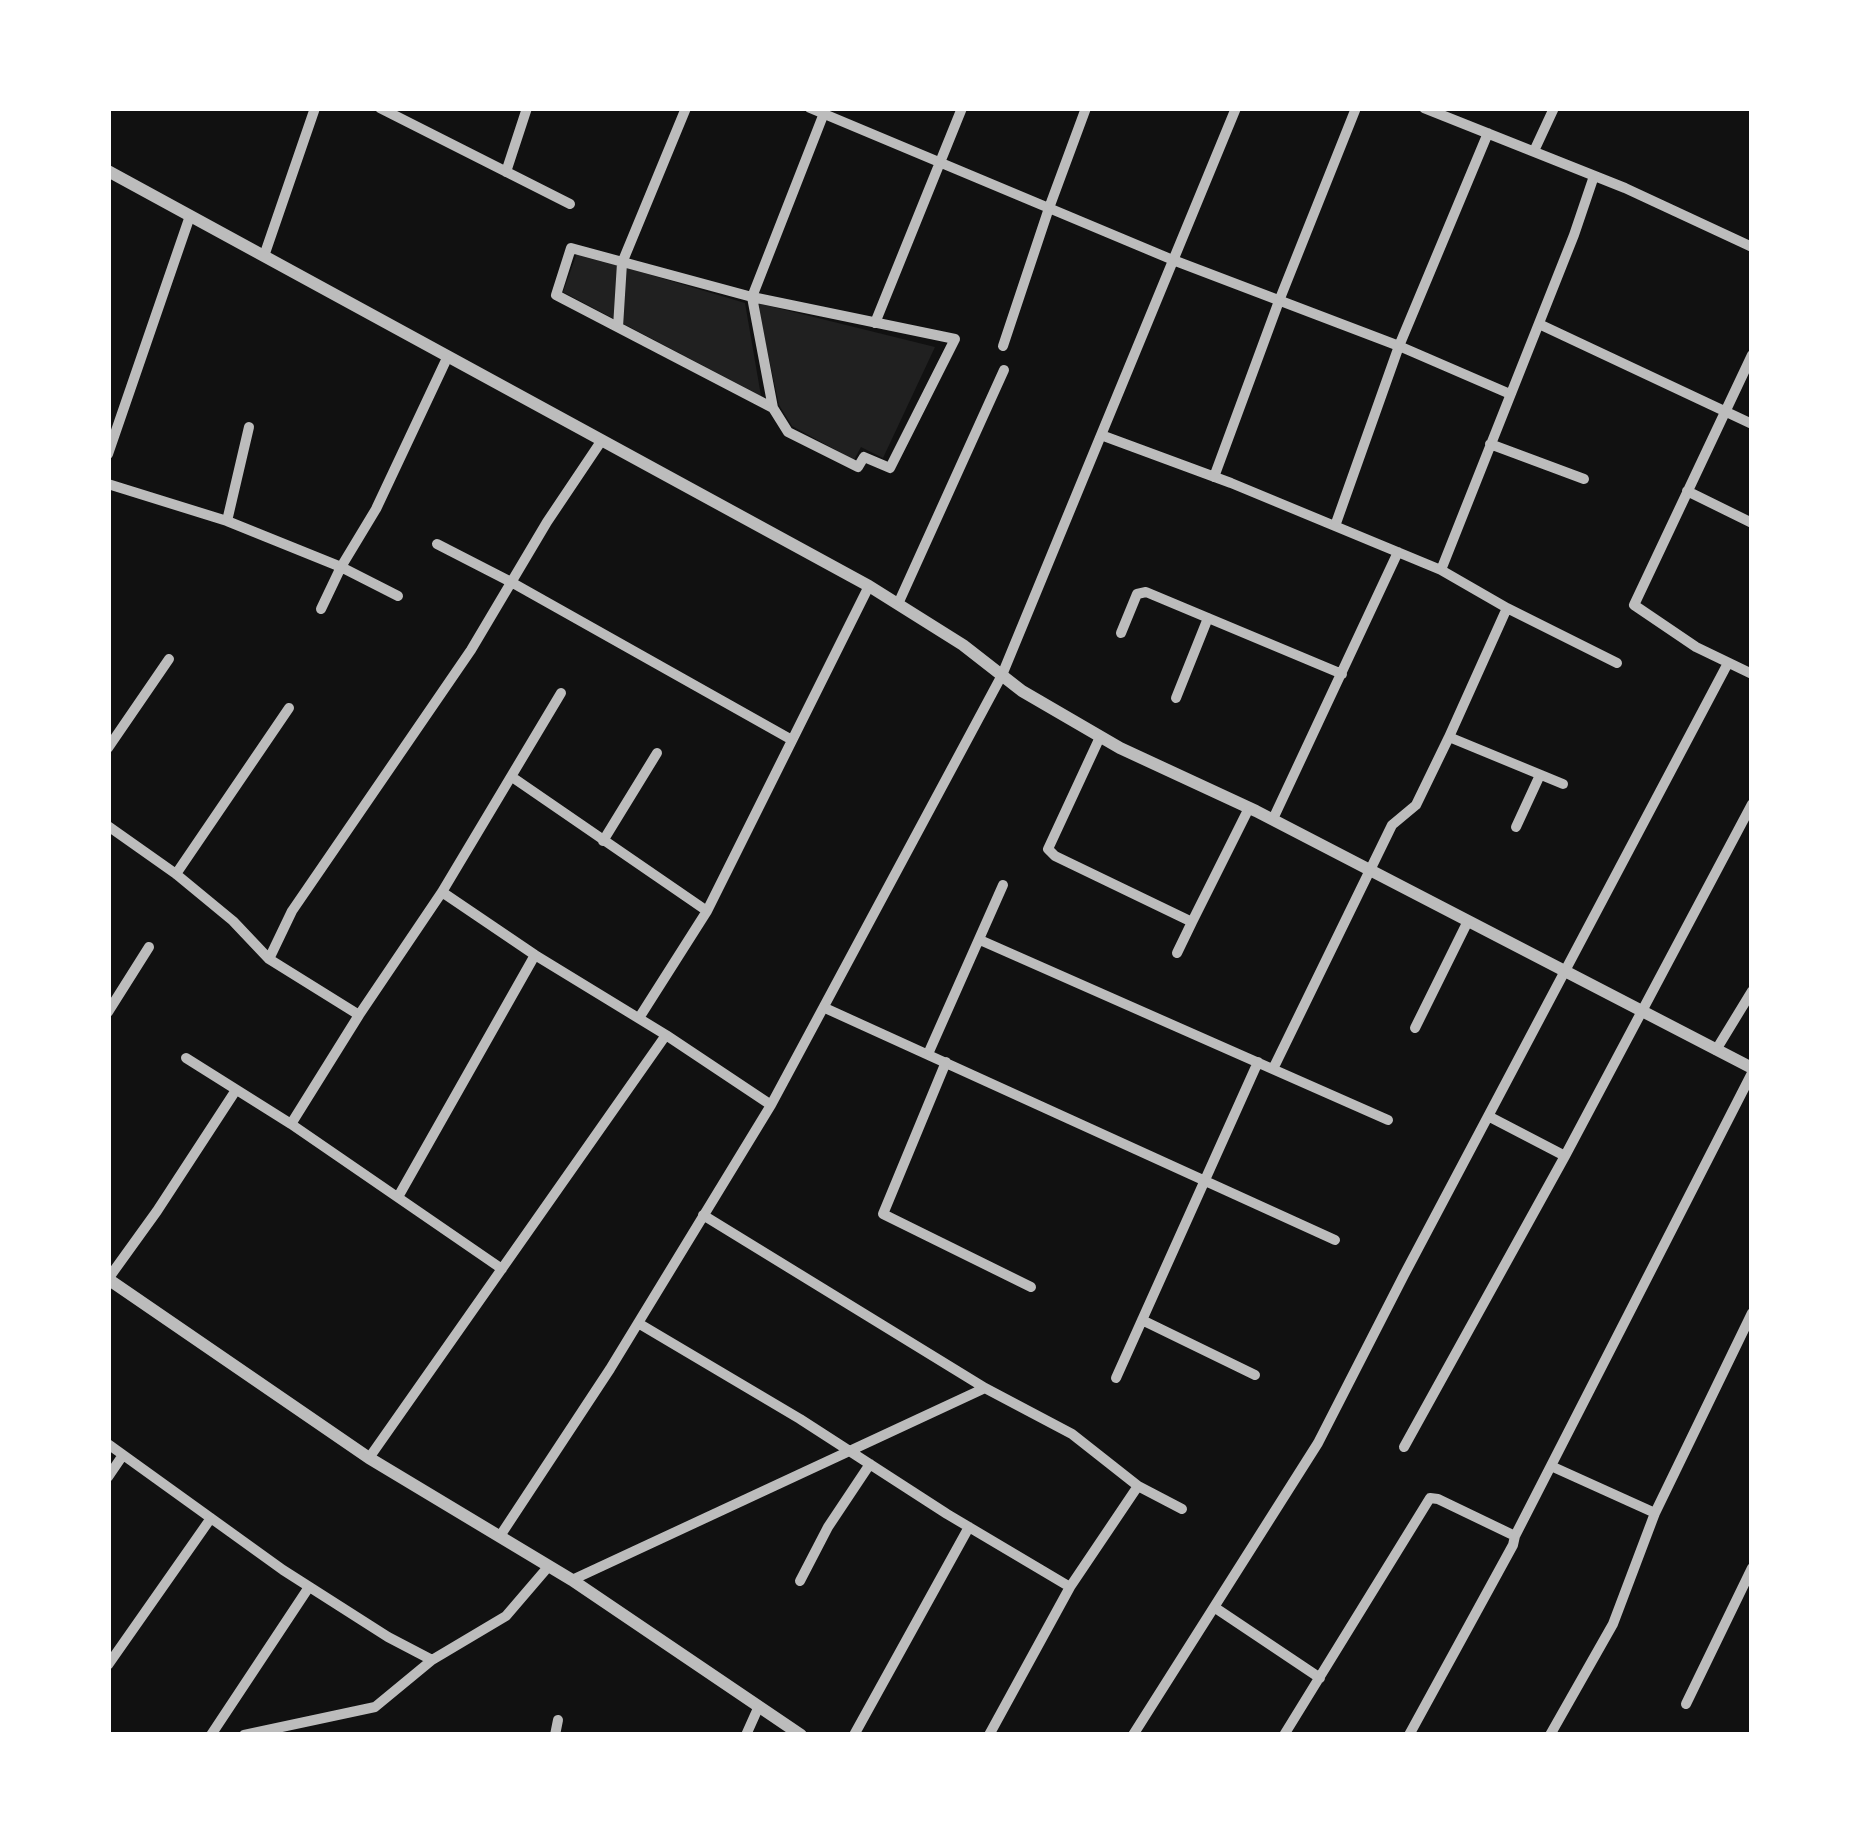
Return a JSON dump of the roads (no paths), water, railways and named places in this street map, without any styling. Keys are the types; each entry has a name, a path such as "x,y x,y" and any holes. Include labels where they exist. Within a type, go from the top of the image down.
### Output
{"street":[{"path":"264,256 315,108"},
{"path":"380,108 570,204"},
{"path":"506,172 527,108"},
{"path":"619,327 622,263 686,108"},
{"path":"810,108 1510,394"},
{"path":"875,323 962,108"},
{"path":"1004,346 1086,108"},
{"path":"500,1536 771,1105 1002,675 1236,108"},
{"path":"1214,477 1355,108"},
{"path":"1424,108 1444,111 1752,247"},
{"path":"1534,151 1554,108"},
{"path":"773,408 556,295 571,248 752,296 955,339 890,468 864,458 858,467 788,432 773,408 752,296 825,111"},
{"path":"1335,526 1399,346 1488,133"},
{"path":"108,171 869,586 963,645 1022,691 1100,737 1273,819 1752,1071 1513,1545 1408,1735"},
{"path":"1441,570 1594,176"},
{"path":"108,454 190,216"},
{"path":"1539,324 1752,424"},
{"path":"1752,355 1634,605 1696,647 1752,674"},
{"path":"321,609 376,509 448,356"},
{"path":"898,604 1004,370"},
{"path":"227,521 249,427"},
{"path":"1100,435 1441,570 1617,663"},
{"path":"268,959 292,910 471,650 602,440"},
{"path":"1490,444 1584,479"},
{"path":"108,484 227,521 341,567 398,596"},
{"path":"1687,490 1752,523"},
{"path":"437,544 792,740"},
{"path":"1273,819 1398,552"},
{"path":"639,1018 707,911 869,586"},
{"path":"1121,633 1141,592 1342,674"},
{"path":"1273,1069 1392,826 1416,805 1507,608"},
{"path":"1176,698 1208,618"},
{"path":"108,748 169,659"},
{"path":"1133,1735 1318,1443 1728,662"},
{"path":"291,1124 442,892 561,692"},
{"path":"176,874 289,708"},
{"path":"1100,737 1048,849 1192,922"},
{"path":"1449,737 1562,784"},
{"path":"603,841 657,753"},
{"path":"1516,827 1540,775"},
{"path":"512,778 707,911"},
{"path":"1404,1447 1752,804"},
{"path":"1177,952 1250,808"},
{"path":"108,826 176,874 268,959 359,1015"},
{"path":"928,1054 1003,885"},
{"path":"442,892 771,1105"},
{"path":"1415,1028 1468,921"},
{"path":"980,940 1388,1120"},
{"path":"108,1012 149,947"},
{"path":"398,1197 535,955"},
{"path":"1716,1050 1752,991"},
{"path":"825,1008 1335,1240"},
{"path":"369,1458 666,1035"},
{"path":"186,1058 502,1269"},
{"path":"946,1062 883,1214 1031,1287"},
{"path":"1116,1378 1258,1062"},
{"path":"236,1090 108,1279 369,1458 572,1580 801,1735"},
{"path":"1490,1117 1565,1156"},
{"path":"703,1215 985,1388 1072,1434 1138,1486 1181,1510"},
{"path":"1550,1735 1612,1624 1654,1513 1752,1313"},
{"path":"1142,1320 1255,1375"},
{"path":"638,1323 1070,1587"},
{"path":"572,1580 985,1388"},
{"path":"108,1444 309,1587 432,1660"},
{"path":"108,1478 123,1455"},
{"path":"800,1581 870,1464"},
{"path":"1550,1466 1654,1513"},
{"path":"989,1735 1070,1587 1138,1486"},
{"path":"1284,1735 1430,1498 1515,1536"},
{"path":"108,1665 211,1518"},
{"path":"854,1735 969,1527"},
{"path":"244,1735 375,1707 432,1660 506,1616 548,1567"},
{"path":"1686,1704 1752,1568"},
{"path":"211,1735 309,1587"},
{"path":"1214,1607 1320,1678"},
{"path":"746,1735 759,1706"},
{"path":"321,1719 325,1735"},
{"path":"555,1735 558,1720"}]}
